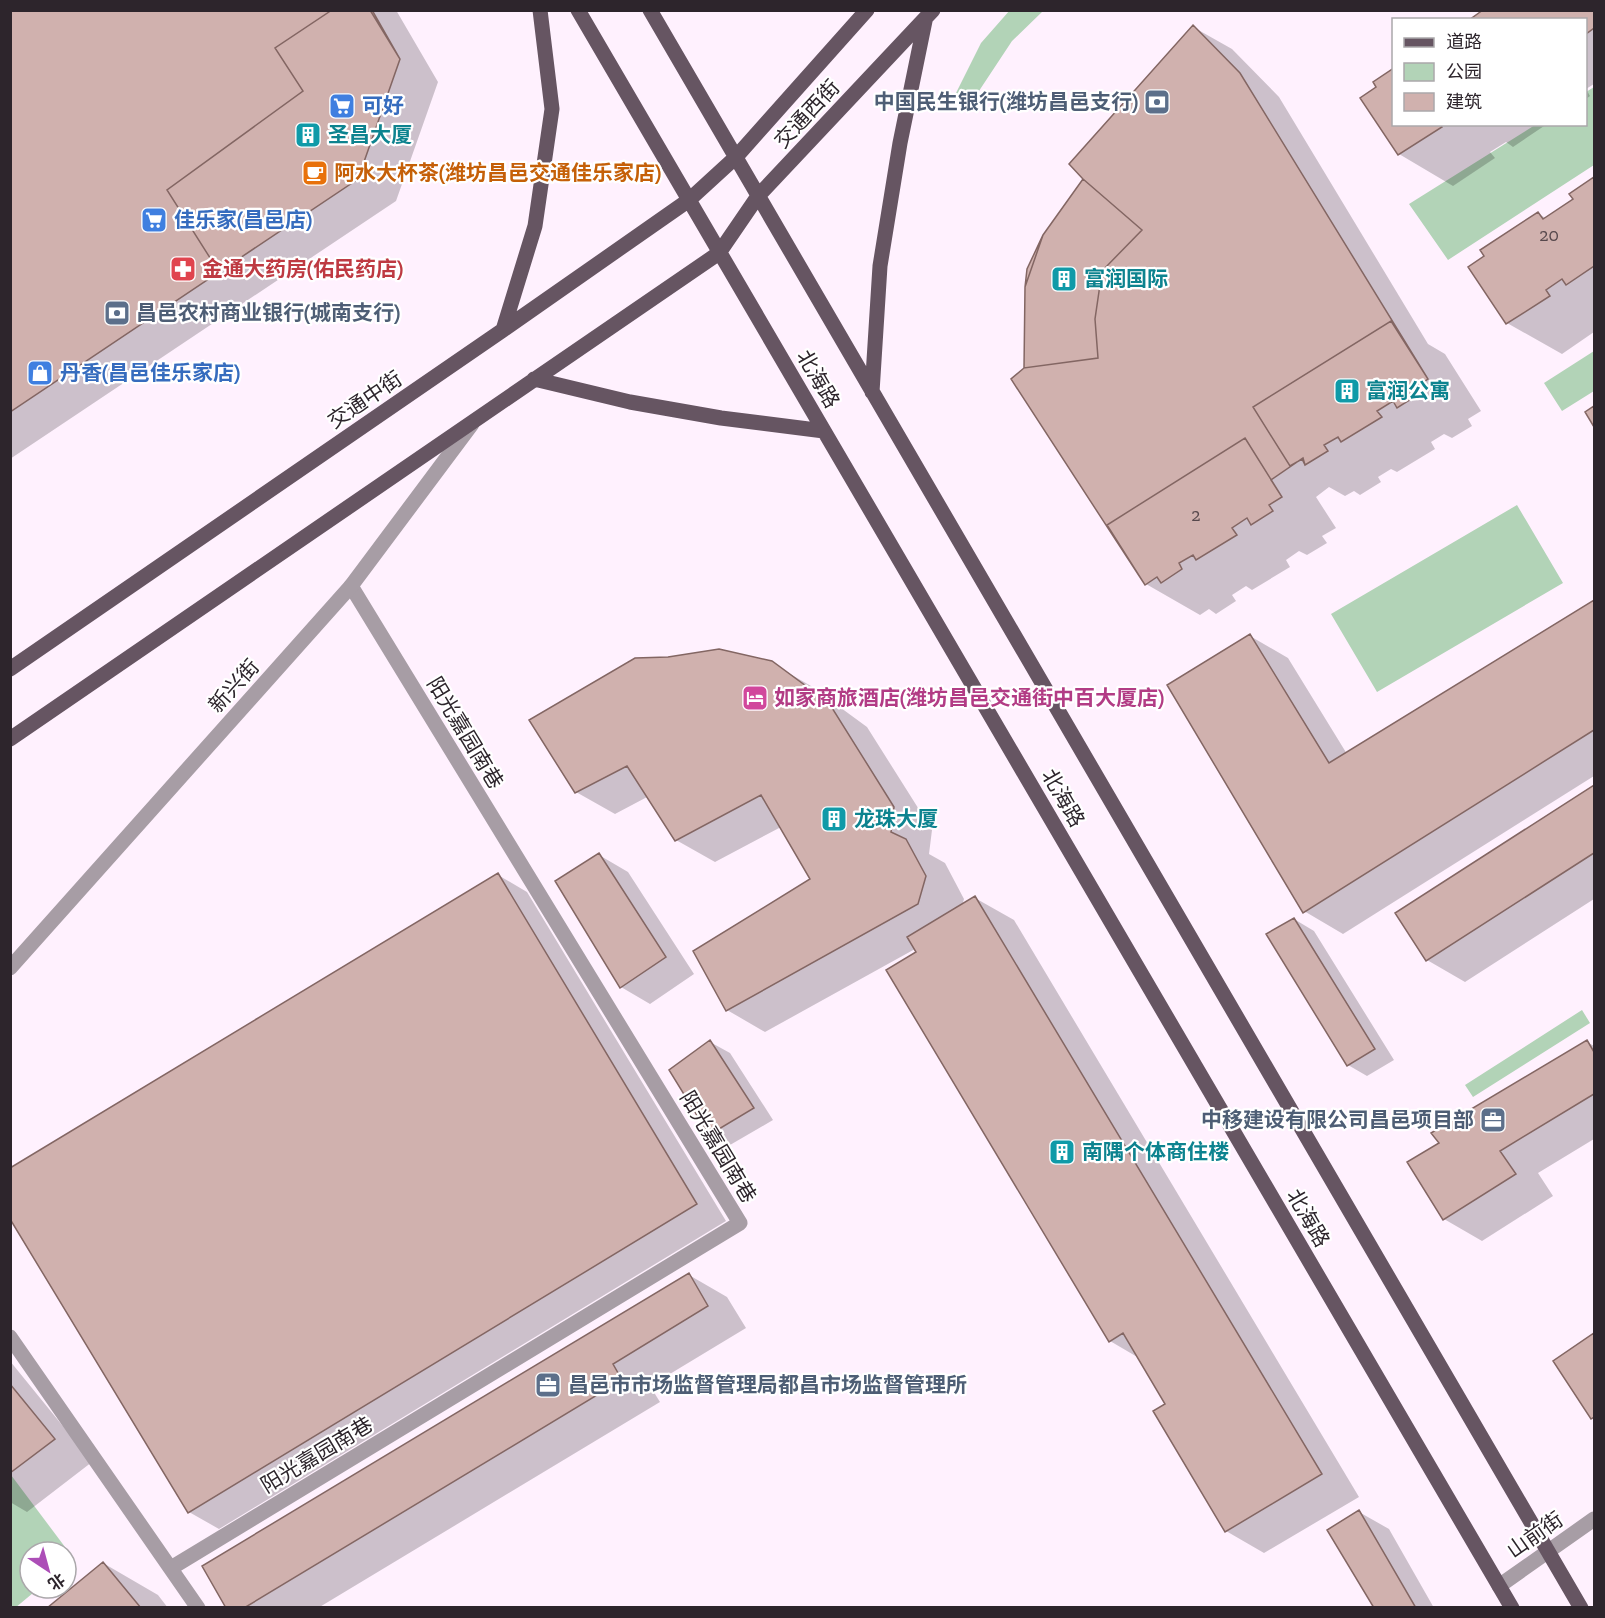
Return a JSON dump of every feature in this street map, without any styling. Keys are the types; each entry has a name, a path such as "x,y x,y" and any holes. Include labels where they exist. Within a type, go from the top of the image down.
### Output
{"main road":[{"path":"503,330 535,226 552,109 540,10"},
{"name":"北海路","path":"578,10 1512,1608"},
{"name":"北海路","path":"650,10 1581,1608"},
{"name":"交通西街","path":"736,157 867,10"},
{"path":"872,392 880,266 900,143 929,15"},
{"name":"交通西街","path":"719,253 758,196 929,15"},
{"name":"交通中街","path":"10,669 689,200 736,157"},
{"path":"10,739 719,253"},
{"path":"534,379 630,402 721,418 824,431"}],"street":[{"name":"新兴街","path":"10,968 351,586 475,420"},
{"name":"阳光嘉园南巷","path":"171,1568 740,1223 351,586"},
{"path":"10,1337 198,1608"},
{"name":"山前街","path":"1499,1586 1594,1519"}],"green space":[{"path":"1010,10 1043,11 1012,41 975,97 955,95 981,43"},
{"path":"1594,87 1594,165 1448,260 1409,204 1533,126 1587,126 1587,91"},
{"path":"1594,351 1594,391 1562,411 1544,383"},
{"path":"1517,505 1563,583 1377,692 1331,614"},
{"path":"1582,1010 1590,1023 1473,1097 1465,1085"},
{"path":"11,1475 60,1540 18,1540 18,1600 25,1600 15,1608 10,1607"}],"building":[{"name":"佳乐家(昌邑店)","path":"10,10 372,10 400,59 358,179 10,412"},
{"name":"圣昌大厦","path":"332,10 370,10 400,59 358,179 219,272 167,190 303,91 275,48"},
{"path":"1483,10 1594,10 1594,28 1587,33 1587,18 1472,18"},
{"path":"1193,25 1240,73 1428,379 1415,388 1419,394 1397,408 1393,401 1377,411 1382,417 1341,442 1338,437 1324,445 1328,451 1305,465 1303,458 1271,480 1282,497 1269,505 1273,511 1251,525 1247,518 1232,528 1237,535 1196,560 1193,555 1179,563 1182,569 1161,583 1157,577 1145,585 1011,379 1024,368 1027,269 1043,235 1083,179 1069,164"},
{"path":"1392,69 1392,126 1442,127 1398,155 1360,98 1376,87 1373,82"},
{"path":"1594,177 1594,266 1566,285 1562,279 1546,290 1550,296 1506,324 1468,267 1484,256 1480,250 1538,212 1543,219 1573,199 1569,194"},
{"name":"富润国际","path":"1083,179 1142,230 1102,271 1095,319 1098,358 1024,368 1025,287 1043,235"},
{"name":"富润公寓","path":"1391,321 1428,379 1415,388 1419,394 1397,408 1393,401 1377,411 1382,417 1341,442 1338,437 1324,445 1328,451 1305,465 1302,459 1290,466 1253,407"},
{"path":"1594,406 1594,427 1585,412"},
{"path":"1245,438 1282,497 1269,505 1273,511 1251,525 1247,518 1232,528 1237,535 1196,560 1193,555 1179,563 1182,569 1161,583 1157,577 1145,585 1107,525"},
{"path":"1594,600 1594,730 1303,913 1167,685 1250,634 1329,763"},
{"name":"龙珠大厦","path":"719,649 772,661 829,703 894,807 891,832 906,839 926,876 918,904 726,1011 693,951 810,879 761,795 675,841 627,766 575,793 529,720 635,658 668,657"},
{"path":"1594,785 1594,853 1426,961 1395,913"},
{"path":"599,853 666,957 620,988 555,881"},
{"path":"498,873 697,1204 188,1513 10,1219 10,1168"},
{"name":"南隅个体商住楼","path":"975,896 1322,1474 1225,1532 1153,1411 1165,1404 1123,1333 1109,1342 886,970 916,952 907,937"},
{"path":"1294,918 1375,1049 1347,1066 1266,934"},
{"path":"710,1040 754,1108 709,1135 669,1070"},
{"path":"1587,1040 1594,1052 1594,1094 1500,1151 1516,1174 1443,1220 1407,1162 1439,1143 1431,1133"},
{"path":"689,1273 708,1306 613,1364 622,1380 244,1608 226,1608 202,1566"},
{"path":"1594,1333 1594,1417 1591,1419 1553,1361"},
{"path":"10,1384 55,1439 10,1473"},
{"path":"1359,1510 1416,1608 1374,1608 1327,1530"},
{"path":"103,1562 141,1608 47,1608 57,1600 78,1600 78,1583"}],"place":[{"name":"中国民生银行(潍坊昌邑支行)","path":"1157,102"},
{"name":"可好","path":"342,106"},
{"name":"圣昌大厦","path":"308,135"},
{"name":"阿水大杯茶(潍坊昌邑交通佳乐家店)","path":"315,173"},
{"name":"佳乐家(昌邑店)","path":"154,220"},
{"name":"金通大药房(佑民药店)","path":"183,269"},
{"name":"富润国际","path":"1064,279"},
{"name":"昌邑农村商业银行(城南支行)","path":"117,313"},
{"name":"丹香(昌邑佳乐家店)","path":"40,373"},
{"name":"富润公寓","path":"1347,391"},
{"name":"如家商旅酒店(潍坊昌邑交通街中百大厦店)","path":"755,698"},
{"name":"龙珠大厦","path":"834,819"},
{"name":"中移建设有限公司昌邑项目部","path":"1493,1120"},
{"name":"南隅个体商住楼","path":"1062,1152"},
{"name":"昌邑市市场监督管理局都昌市场监督管理所","path":"548,1385"}]}
